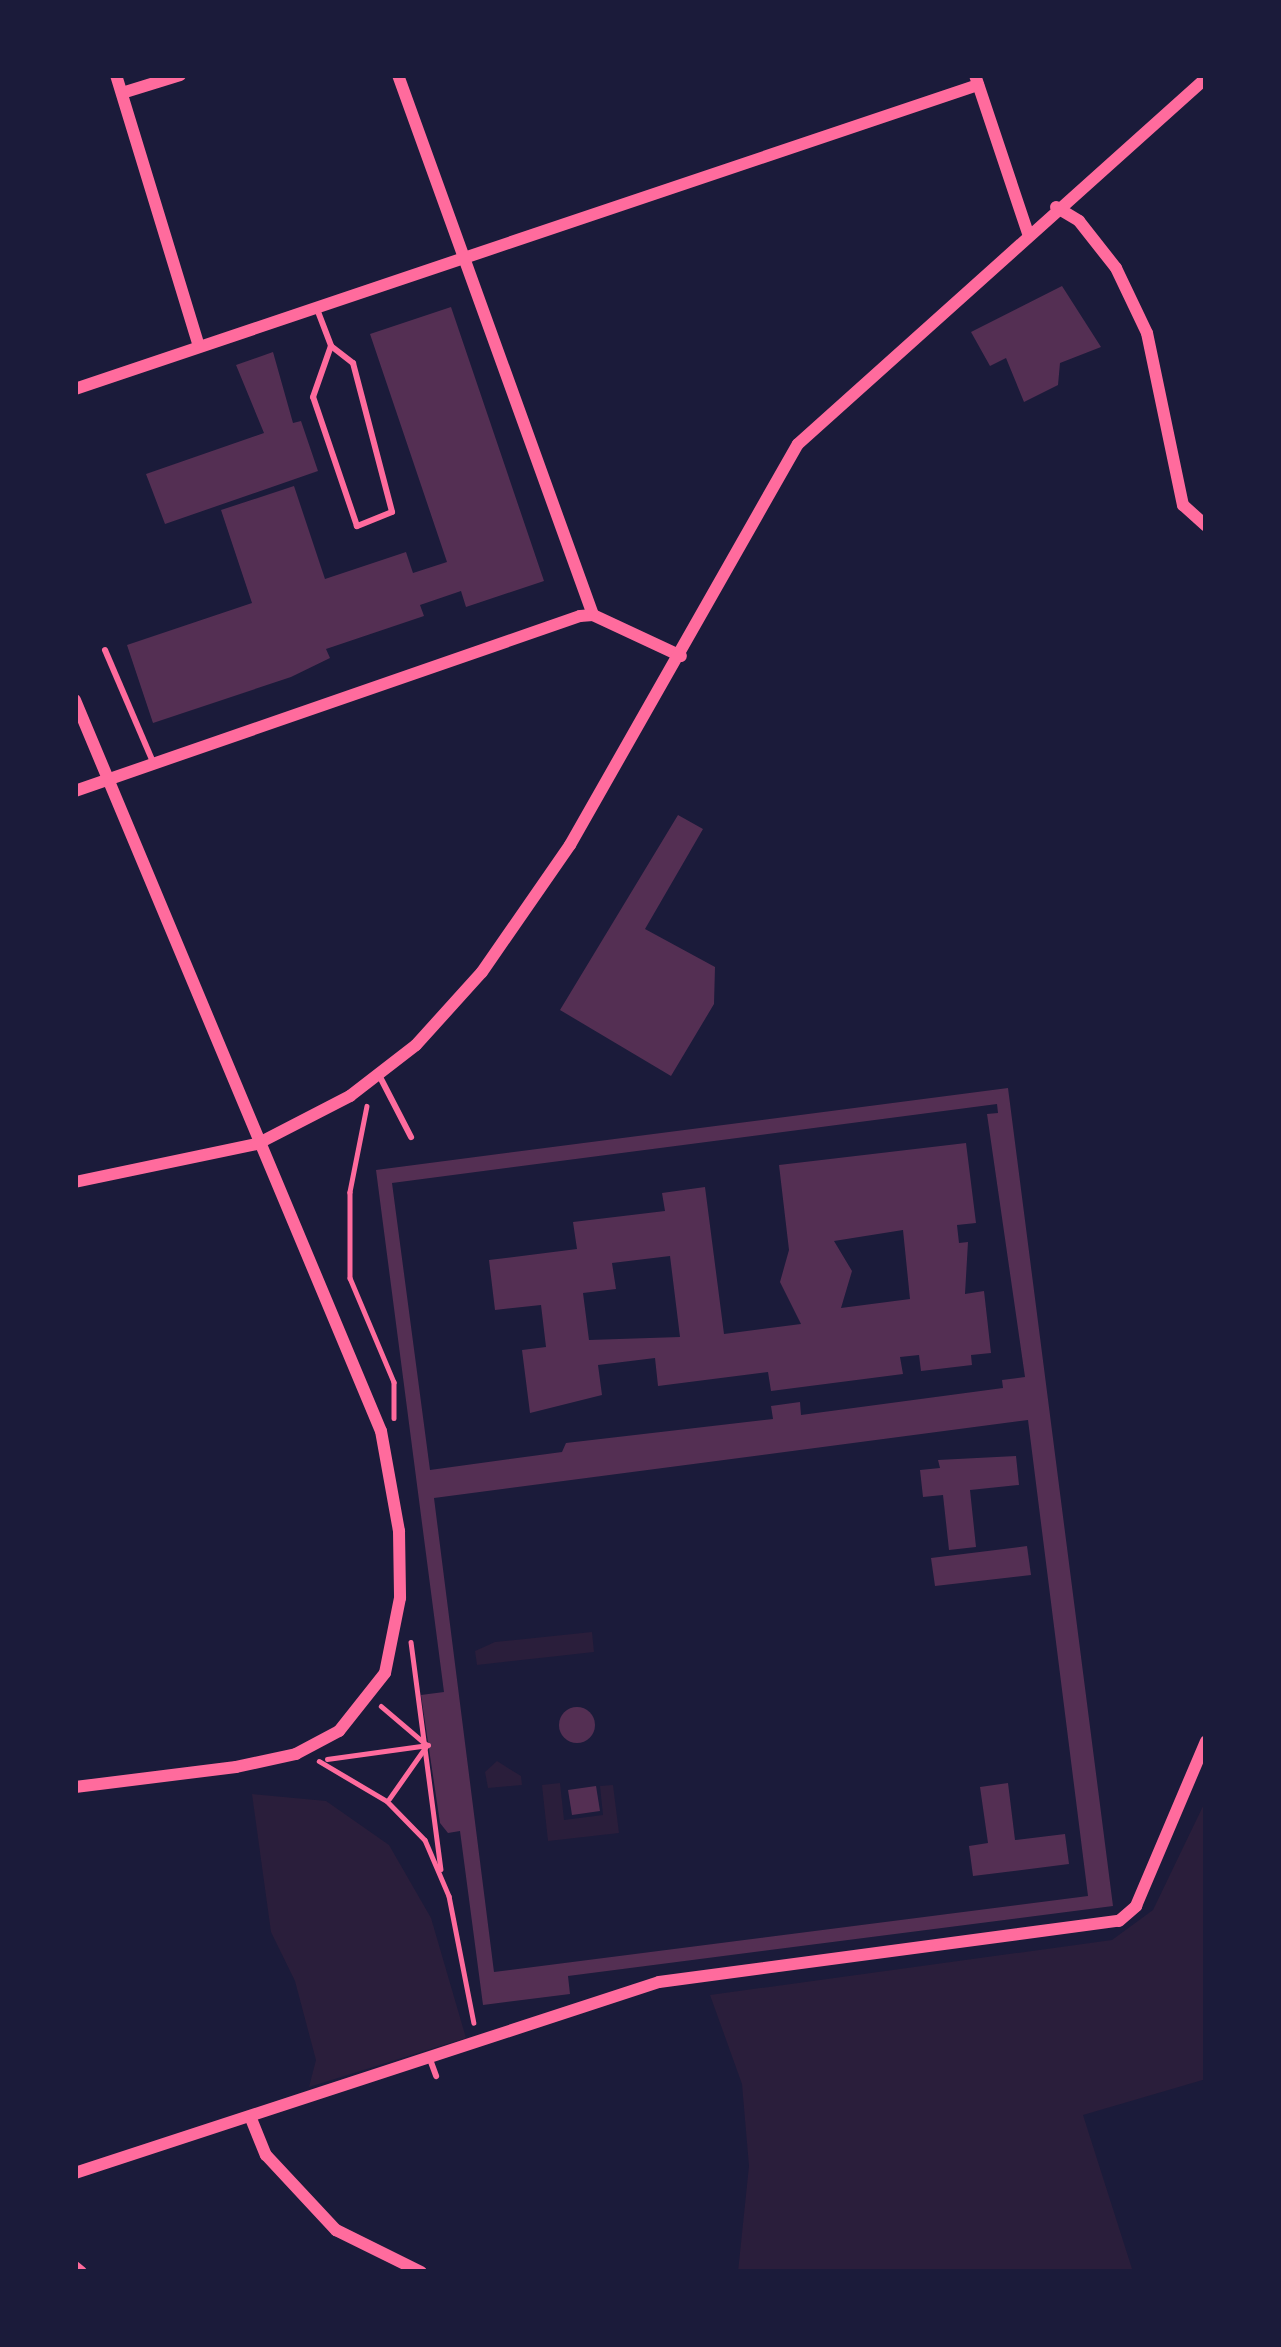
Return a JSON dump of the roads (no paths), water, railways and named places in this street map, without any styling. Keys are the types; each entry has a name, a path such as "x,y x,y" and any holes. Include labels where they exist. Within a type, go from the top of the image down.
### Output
{"street":[{"path":"116,75 198,344"},
{"path":"122,94 180,75"},
{"path":"398,75 593,615"},
{"path":"75,1182 257,1144 379,1075 440,1021 500,950 680,656 798,444 1056,207 1206,78"},
{"path":"75,389 976,80 1028,233"},
{"path":"1056,207 1079,221 1106,255 1147,333 1183,505 1206,526"},
{"path":"75,791 593,615 680,656"},
{"path":"75,700 257,1144 365,1390 393,1483 400,1598 389,1660 371,1698 339,1731 296,1754 75,1787"},
{"path":"75,2174 252,2121 688,1976 1119,1921 1136,1906 1206,1742"},
{"path":"252,2121 266,2155 336,2230 421,2272"}],"lane":[{"path":"316,305 331,346 353,363 392,512 357,526 313,397 331,346"},
{"path":"106,650 154,766"},
{"path":"379,1075 411,1137"},
{"path":"431,2062 436,2076"}]}
